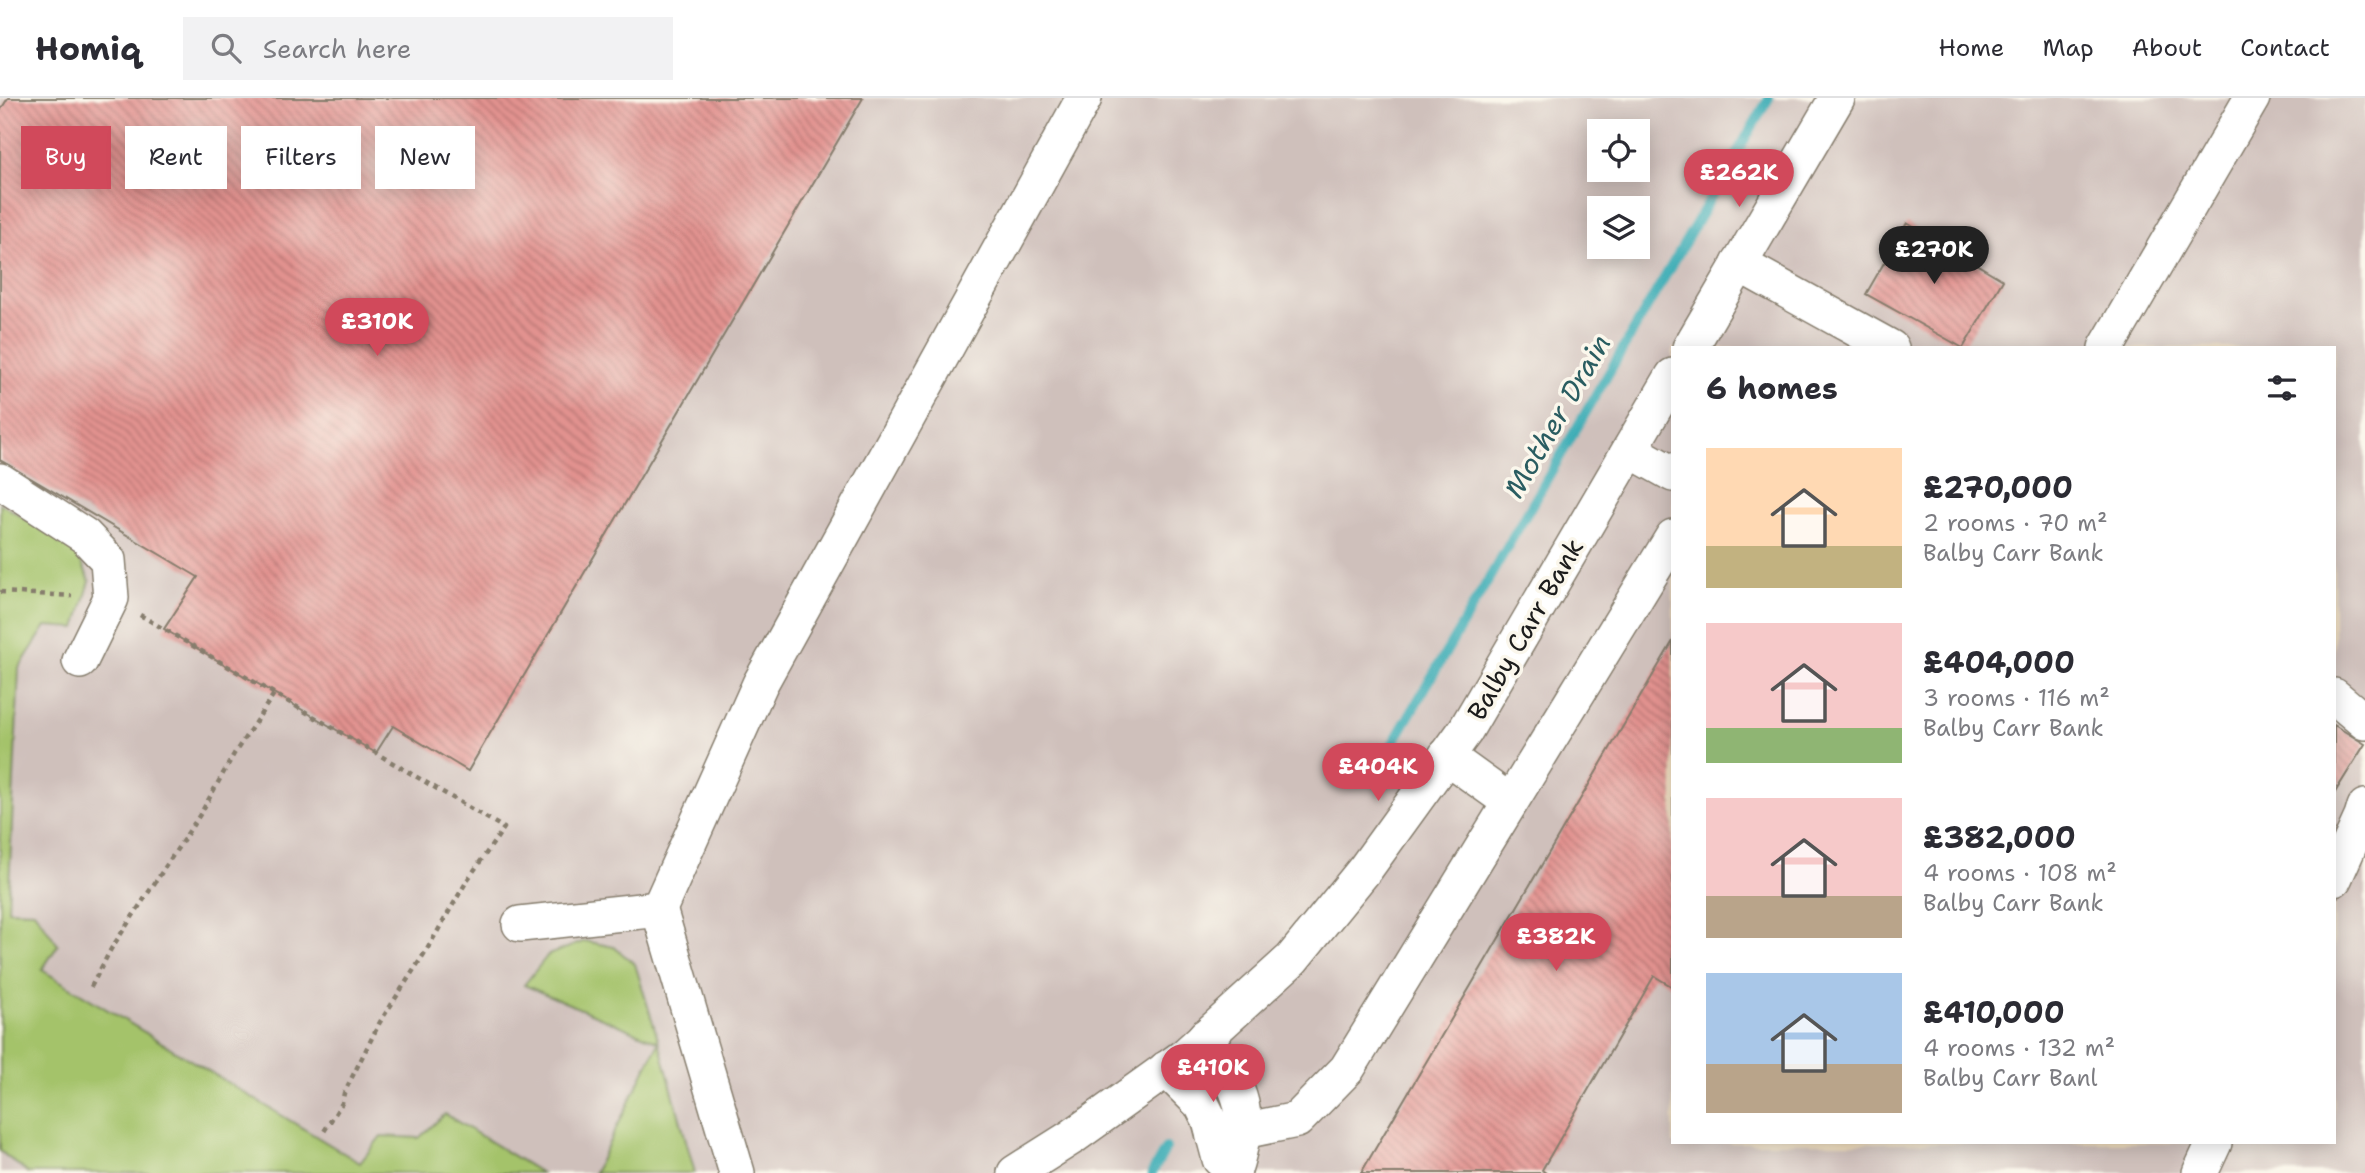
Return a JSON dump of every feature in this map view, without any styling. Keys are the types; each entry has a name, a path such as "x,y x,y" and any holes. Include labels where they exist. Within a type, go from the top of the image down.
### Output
{"street":[{"path":"737,1173 659,909 760,684 1084,98"},
{"path":"1691,346 1837,98"},
{"path":"2107,346 2252,98"},
{"path":"1739,264 1887,346"},
{"name":"Balby Carr Bank","path":"1016,1173 1072,1137 1167,1069 1292,959 1366,868 1465,731 1671,379"},
{"path":"1630,450 1671,451"},
{"path":"1630,450 1671,473"},
{"path":"0,481 85,536 108,560 111,598 80,661"},
{"path":"1229,1134 1297,1120 1347,1069 1671,540"},
{"path":"2336,698 2365,722"},
{"path":"1446,756 1510,802"},
{"path":"2336,874 2365,807"},
{"path":"520,924 659,909"},
{"path":"1205,1037 1236,1085 1242,1107 1229,1134 1222,1173"},
{"path":"1167,1069 1229,1134 1233,1173"},
{"path":"2200,1173 2214,1144"}],"path":[{"path":"0,592 111,598 504,828 468,879 380,1022 342,1102 323,1133"},
{"path":"91,987 111,948 201,813 234,754 274,694"}],"shaded area":[{"path":"0,98 2365,98 2365,1173 0,1173"}],"green space":[{"path":"0,503 76,551 90,581 76,628 46,626 19,668 8,910 34,911 58,945 42,970 360,1163 381,1136 419,1138 445,1114 541,1173 28,1173 0,1151"},
{"path":"585,941 614,947 635,964 659,1042 524,985 548,955"},
{"path":"659,1042 695,1173 594,1173"}],"building":[{"path":"8,98 863,98 468,771 393,726 376,753 164,629 198,577 0,460 0,111"},
{"path":"1907,223 2003,280 1964,346 1959,346 1866,294"},
{"path":"1671,644 1671,986 1654,976 1542,1170 1546,1173 1361,1173"},
{"path":"2336,726 2365,744 2336,791"}],"waterway":[{"name":"Mother Drain","path":"1385,757 1769,98"},
{"name":"Mother Drain","path":"1152,1173 1166,1148"}]}
